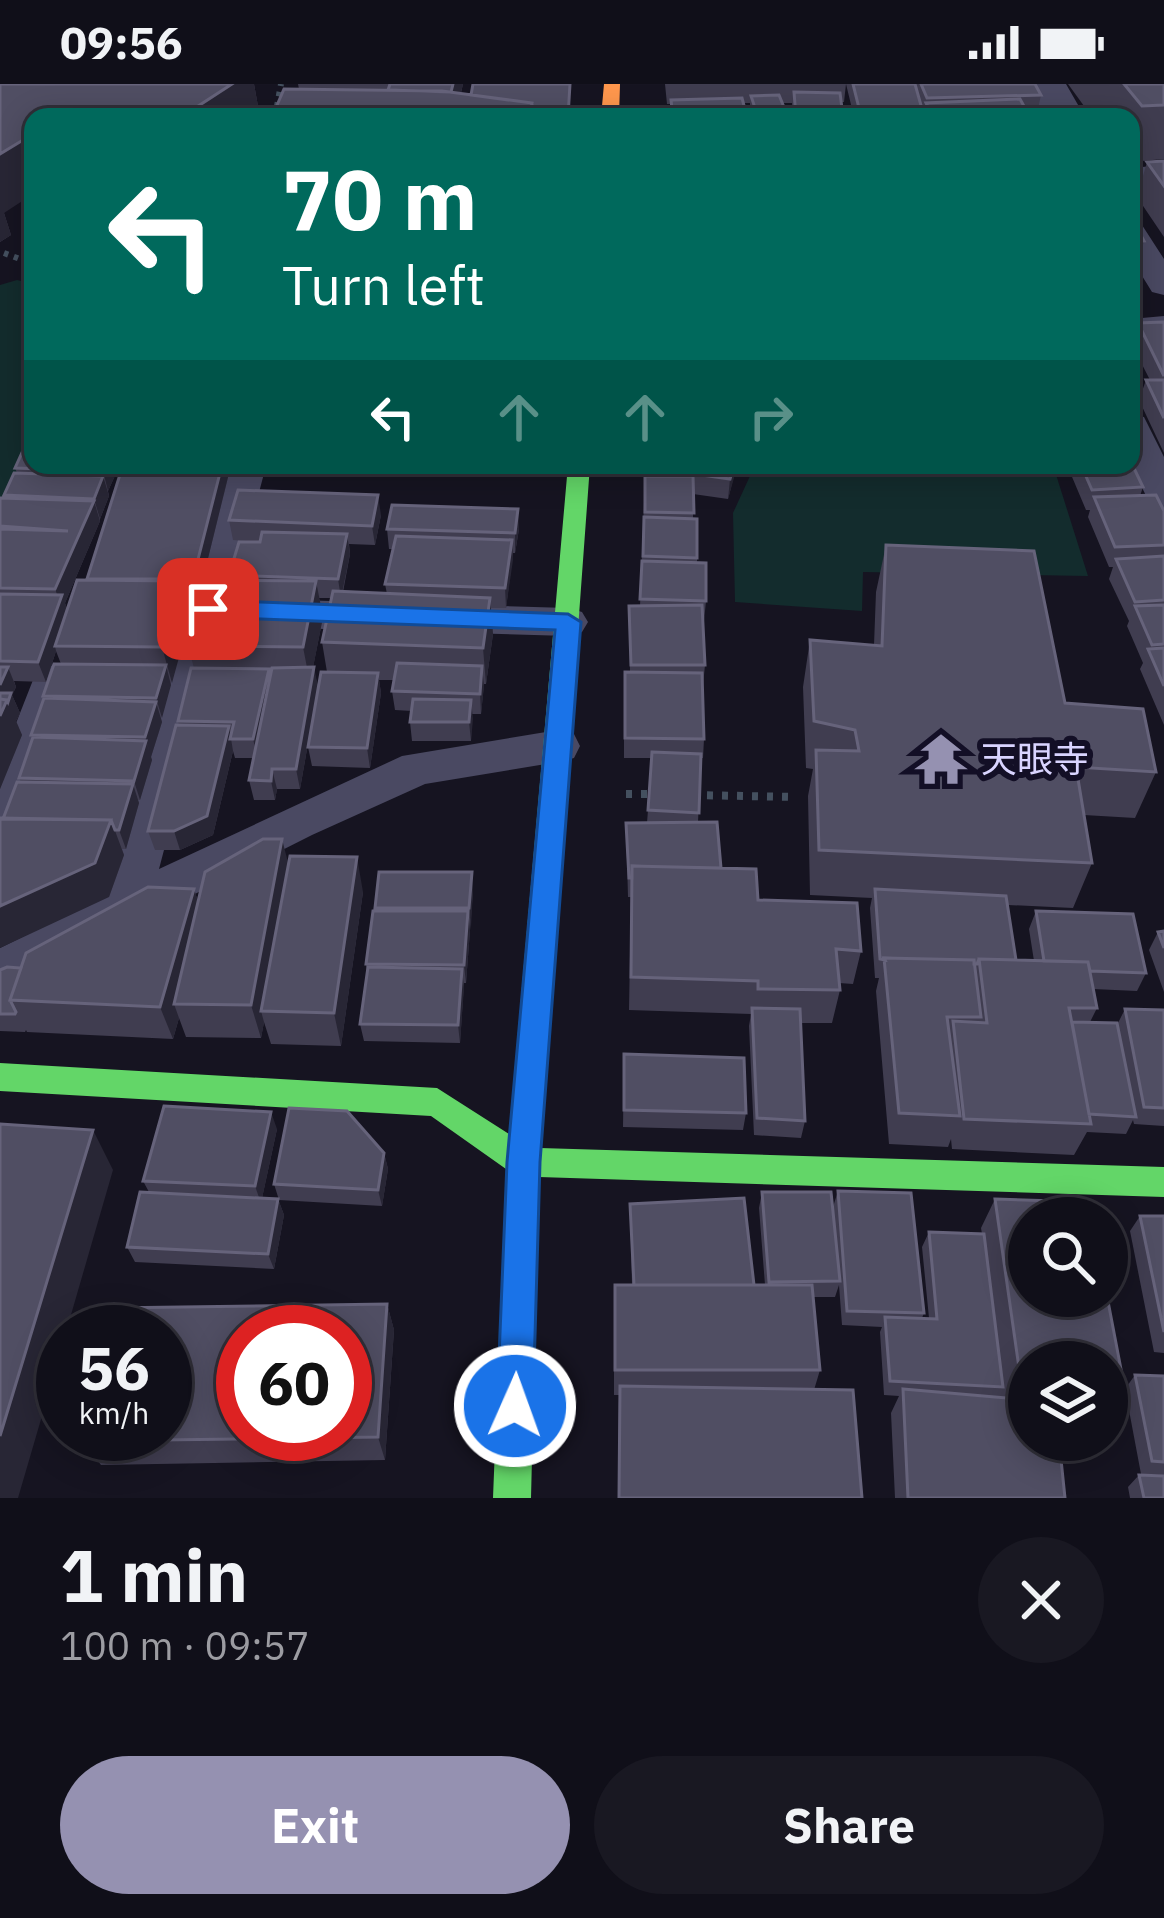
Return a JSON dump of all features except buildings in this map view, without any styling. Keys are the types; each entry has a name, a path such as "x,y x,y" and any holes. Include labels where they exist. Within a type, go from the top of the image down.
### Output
{"main road":[{"path":"512,1498 524,1162 578,474"},
{"path":"0,1077 437,1102 524,1162 601,1168 1164,1181"}],"lane":[{"path":"1140,246 1164,285"},
{"path":"1140,444 1164,497"},
{"path":"124,910 245,474"},
{"path":"81,610 208,609 568,622"},
{"path":"0,823 64,652"},
{"path":"0,971 296,822 418,768 558,746"}],"path":[{"path":"4,253 24,261"},
{"path":"613,794 796,797"}],"green space":[{"path":"24,282 24,469 0,514 0,285"},
{"path":"751,474 1056,474 1088,576 863,572 862,611 735,602 733,513"}],"traffic: fast":[{"path":"512,1498 523,1162 578,474"},
{"path":"0,1077 437,1102 523,1162 1164,1182"}],"traffic: slow":[{"path":"611,108 612,84"}],"place":[{"name":"天眼寺","path":"941,759"}],"route":[{"path":"208,609 568,622 524,1162 515,1406"}]}
